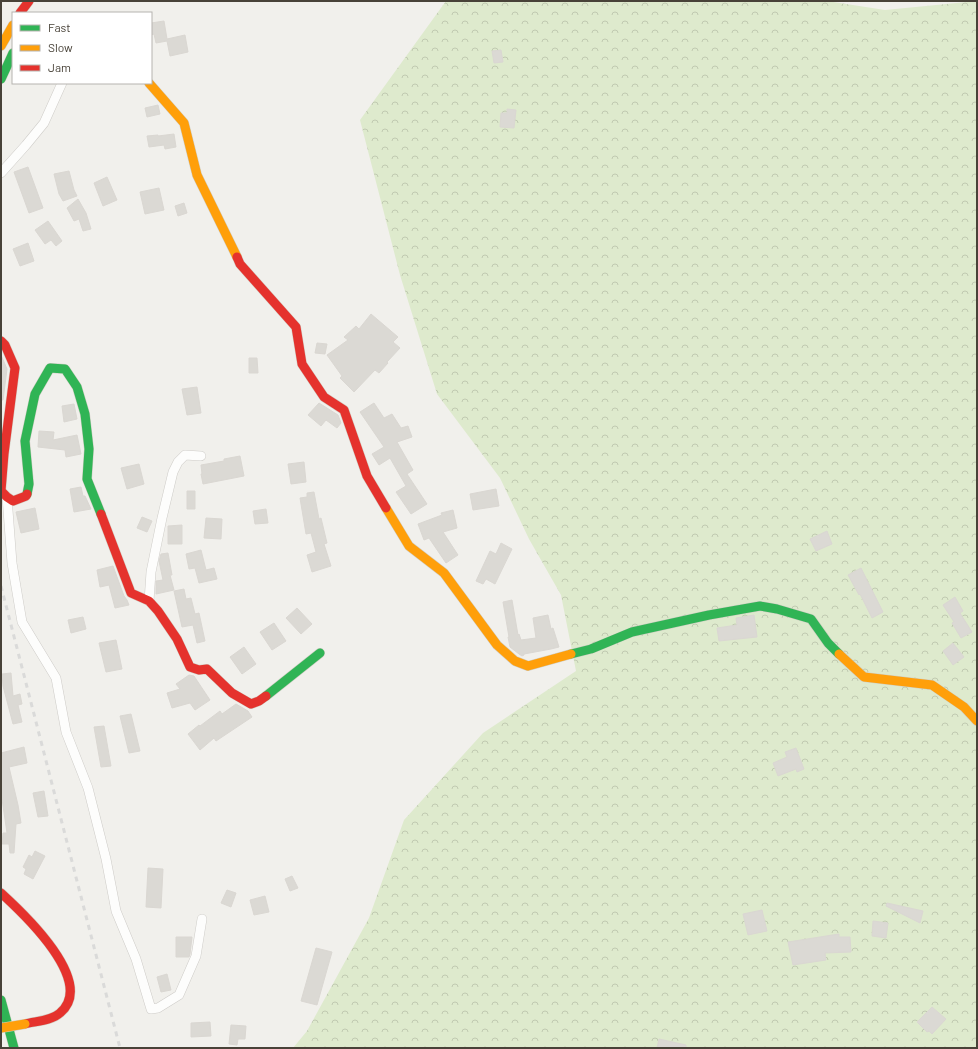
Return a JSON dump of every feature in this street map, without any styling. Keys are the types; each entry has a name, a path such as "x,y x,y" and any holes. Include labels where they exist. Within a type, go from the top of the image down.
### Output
{"main road":[{"path":"21,12 29,1"},
{"path":"31,12 36,1"},
{"path":"1,46 12,27"},
{"path":"1,79 12,54"},
{"path":"150,84 184,123 197,175 240,264 296,327 302,364 324,397 344,410 368,476 409,546 444,574 497,645 515,661 528,666 591,649 632,632 760,606 777,609 811,619 828,643 864,678 932,685 964,707 977,721"},
{"path":"1,341 5,345 15,368 4,454 1,491 6,497 13,502 26,496 29,484 25,442 35,394 50,368 65,369 77,387 85,414 89,449 87,479 132,593 149,601 158,611 177,639 190,667 199,670 207,669 232,693 251,704 259,701 320,653"},
{"path":"1,893 14,904 60,958 66,972 70,993 67,1004 60,1013 48,1019 1,1028"},
{"path":"1,903 14,904"},
{"path":"1,1000 14,1048"}],"street":[{"path":"1,173 44,124 62,84"},
{"path":"149,601 153,564 173,472 178,462 184,455 201,456"},
{"path":"6,497 12,564 22,622 56,678 66,732 88,788 106,859 116,911 136,959 150,1010 158,1008 179,995 196,956 202,919"}],"green space":[{"path":"446,1 827,1 885,10 977,1 977,1048 293,1048 307,1031 369,918 404,820 483,733 576,671 561,595 529,539 500,478 437,394 400,275 360,120"}],"building":[{"path":"164,21 167,39 185,35 188,52 170,56 167,41 156,43 154,34 152,35 152,23"},
{"path":"501,50 503,62 494,63 492,51"},
{"path":"158,105 160,114 147,117 145,108"},
{"path":"507,109 516,110 514,128 500,127 501,113 507,113"},
{"path":"174,134 176,147 165,149 164,145 149,147 147,136"},
{"path":"28,167 43,208 29,213 14,172"},
{"path":"69,171 77,196 63,201 59,194 54,174"},
{"path":"107,177 117,200 103,206 94,183"},
{"path":"159,188 164,210 145,214 140,192"},
{"path":"78,199 86,213 91,229 83,231 79,219 74,221 67,208"},
{"path":"184,203 187,213 178,216 175,206"},
{"path":"48,221 62,241 56,246 51,240 45,244 35,230"},
{"path":"28,243 34,261 20,266 13,249"},
{"path":"371,314 398,337 393,342 400,348 379,373 375,370 354,392 340,378 342,376 327,355 348,340 344,337 356,326 359,329"},
{"path":"317,343 327,344 325,354 315,353"},
{"path":"1,355 7,369 3,400 1,400"},
{"path":"249,358 257,358 258,373 249,373"},
{"path":"197,387 201,413 187,415 182,389"},
{"path":"319,403 338,415 341,423 337,428 326,420 321,426 308,415"},
{"path":"374,403 384,418 392,414 401,428 408,426 412,437 397,442 413,470 407,474 427,504 411,514 396,492 406,486 390,458 379,465 372,454 384,447 360,412"},
{"path":"74,404 77,419 64,422 62,406"},
{"path":"39,431 54,432 53,440 77,435 81,454 66,457 65,450 38,447"},
{"path":"240,456 244,476 203,484 201,465 224,461 224,459"},
{"path":"304,462 306,482 291,484 288,464"},
{"path":"139,464 144,484 127,489 121,468"},
{"path":"81,487 83,496 85,496 91,509 74,512 70,489"},
{"path":"496,489 499,506 473,510 470,494"},
{"path":"187,491 195,491 195,509 187,509"},
{"path":"314,492 319,519 321,518 327,543 324,544 331,566 312,572 307,555 316,552 311,533 306,534 300,498 307,497 307,493"},
{"path":"35,508 39,529 21,533 16,512"},
{"path":"266,509 268,523 255,524 253,511"},
{"path":"453,510 457,528 443,532 458,555 446,563 429,538 424,540 418,524 442,515 441,513"},
{"path":"142,517 152,521 147,532 137,528"},
{"path":"206,518 222,519 221,539 204,538"},
{"path":"182,525 182,544 168,544 168,526"},
{"path":"827,531 832,544 816,551 810,539"},
{"path":"501,543 512,549 495,584 486,579 483,584 476,581 490,551 496,554"},
{"path":"201,550 206,570 214,568 217,579 199,583 195,568 189,569 186,554"},
{"path":"168,553 172,575 170,575 174,590 156,594 156,581 163,580 159,561 161,554"},
{"path":"113,566 124,596 129,605 115,608 109,585 100,587 97,570"},
{"path":"861,568 883,612 872,618 860,594 859,595 848,575"},
{"path":"184,589 186,599 191,598 195,614 199,613 205,641 197,643 193,625 182,627 174,591"},
{"path":"955,597 963,611 960,613 972,632 961,638 952,623 954,622 943,605"},
{"path":"512,600 518,635 519,634 521,640 536,638 533,618 548,615 551,629 553,628 559,647 524,654 522,656 510,647 503,602"},
{"path":"297,608 312,624 301,634 286,618"},
{"path":"754,615 757,637 719,641 717,628 737,625 736,618"},
{"path":"83,617 86,629 71,633 68,620"},
{"path":"274,623 286,641 272,650 260,632"},
{"path":"116,640 122,669 106,672 99,643"},
{"path":"953,643 964,657 953,665 943,651"},
{"path":"244,647 256,664 242,674 230,657"},
{"path":"11,673 13,696 20,694 22,704 18,705 22,722 13,724 3,686 2,674"},
{"path":"189,675 194,676 210,700 195,710 190,703 172,708 167,693 180,689 176,684"},
{"path":"236,704 248,711 252,717 216,741 214,738 200,750 188,734 220,711 222,714"},
{"path":"131,714 140,751 129,753 120,716"},
{"path":"104,726 111,766 101,767 94,727"},
{"path":"24,747 27,763 9,767 21,823 16,824 14,853 10,853 9,844 2,844 3,833 7,833 2,799 1,800 1,753"},
{"path":"796,748 804,769 797,772 796,769 778,776 773,763 787,757 785,752"},
{"path":"44,791 48,816 38,817 33,793"},
{"path":"35,851 45,856 33,879 24,874 26,869 23,867 29,855 32,857"},
{"path":"148,868 163,869 161,908 146,907"},
{"path":"292,876 298,888 290,891 285,879"},
{"path":"227,890 236,893 231,907 221,903"},
{"path":"265,896 269,912 254,915 250,900"},
{"path":"887,903 923,911 920,923 886,906"},
{"path":"762,910 767,931 748,935 743,914"},
{"path":"873,921 888,923 886,938 872,936"},
{"path":"839,934 839,937 850,937 851,952 825,953 826,960 793,965 788,942"},
{"path":"176,937 192,937 189,957 176,957"},
{"path":"316,948 332,952 317,1005 301,1001"},
{"path":"167,974 171,990 161,992 157,977"},
{"path":"932,1007 946,1019 932,1034 929,1031 927,1032 917,1022"},
{"path":"210,1022 211,1036 191,1037 191,1023"},
{"path":"231,1025 246,1026 245,1039 238,1039 237,1045 229,1044"},
{"path":"659,1039 686,1045 686,1048 657,1048"}],"railway":[{"path":"1,586 120,1048"}],"traffic: fast":[{"path":"1,79 12,55"},
{"path":"27,494 29,484 25,441 35,394 50,368 65,369 77,387 85,414 89,449 87,479 101,514"},
{"path":"571,654 591,649 632,632 709,615 760,606 777,609 811,619 828,643 839,654"},
{"path":"266,696 320,653"},
{"path":"1,1000 14,1048"}],"traffic: slow":[{"path":"1,46 12,27"},
{"path":"150,84 184,123 197,175 237,257"},
{"path":"386,508 409,546 444,573 497,645 515,661 528,666 571,654"},
{"path":"839,654 864,677 932,685 964,707 977,721"},
{"path":"1,1028 25,1024"}],"traffic: jam":[{"path":"21,12 29,1"},
{"path":"237,257 240,264 296,327 302,364 324,397 344,410 367,476 386,508"},
{"path":"1,341 5,345 15,368 4,454 1,491 13,501 26,496 27,494"},
{"path":"101,514 131,593 149,601 158,611 177,639 190,667 199,670 207,669 232,693 251,704 266,696"},
{"path":"1,893 25,916 53,949 63,967 69,984 69,1000 60,1013 48,1019 25,1024"}]}
